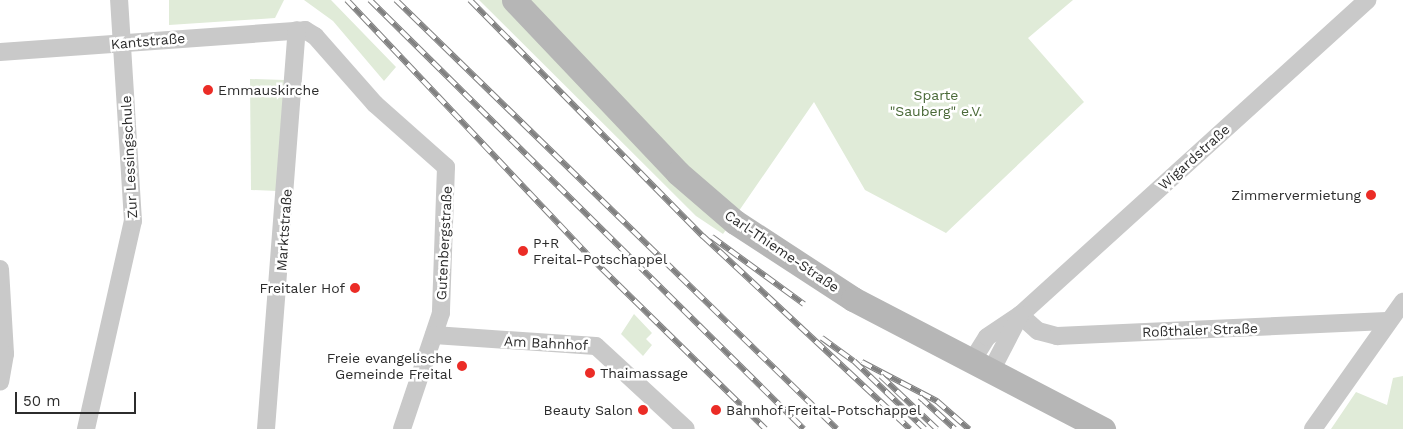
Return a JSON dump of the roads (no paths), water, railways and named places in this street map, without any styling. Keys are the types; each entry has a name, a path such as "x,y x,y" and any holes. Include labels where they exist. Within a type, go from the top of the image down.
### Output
{"main road":[{"name":"Carl-Thieme-Straße","path":"514,0 678,173 735,222 853,299 1103,429"}],"street":[{"name":"Zur Lessingschule","path":"86,429 133,221 119,0"},
{"name":"Wigardstraße","path":"981,366 987,337 1020,315 1367,0"},
{"name":"Kantstraße","path":"0,52 297,30"},
{"name":"Gutenbergstraße","path":"297,30 315,36 375,104 446,167 441,313 402,429"},
{"name":"Marktstraße","path":"266,425 297,30"},
{"path":"0,269 6,354 0,382"},
{"path":"1313,429 1395,325 1403,302"},
{"name":"Roßthaler Straße","path":"1020,315 1038,331 1057,336 1395,325"},
{"name":"Am Bahnhof","path":"434,335 596,346 686,429"}],"railway":[{"path":"347,0 587,254 766,429"},
{"path":"370,0 804,429"},
{"path":"396,0 837,429"},
{"path":"470,0 703,236 910,429"},
{"path":"712,237 804,304"},
{"path":"822,338 854,361 925,429"},
{"path":"862,362 937,401 969,429"},
{"path":"881,376 937,429"},
{"path":"920,397 955,429"}],"place":[{"name":"Emmauskirche","path":"208,90"},
{"name":"Zimmervermietung","path":"1371,195"},
{"name":"P+R Freital-Potschappel","path":"523,251"},
{"name":"Freitaler Hof","path":"355,288"},
{"name":"Freie evangelische Gemeinde Freital","path":"462,366"},
{"name":"Thaimassage","path":"590,373"},
{"name":"Beauty Salon","path":"643,410"},
{"name":"Bahnhof Freital-Potschappel","path":"716,410"}],"park label":[{"name":"Sparte \"Sauberg\" e.V.","path":"936,104"}]}
